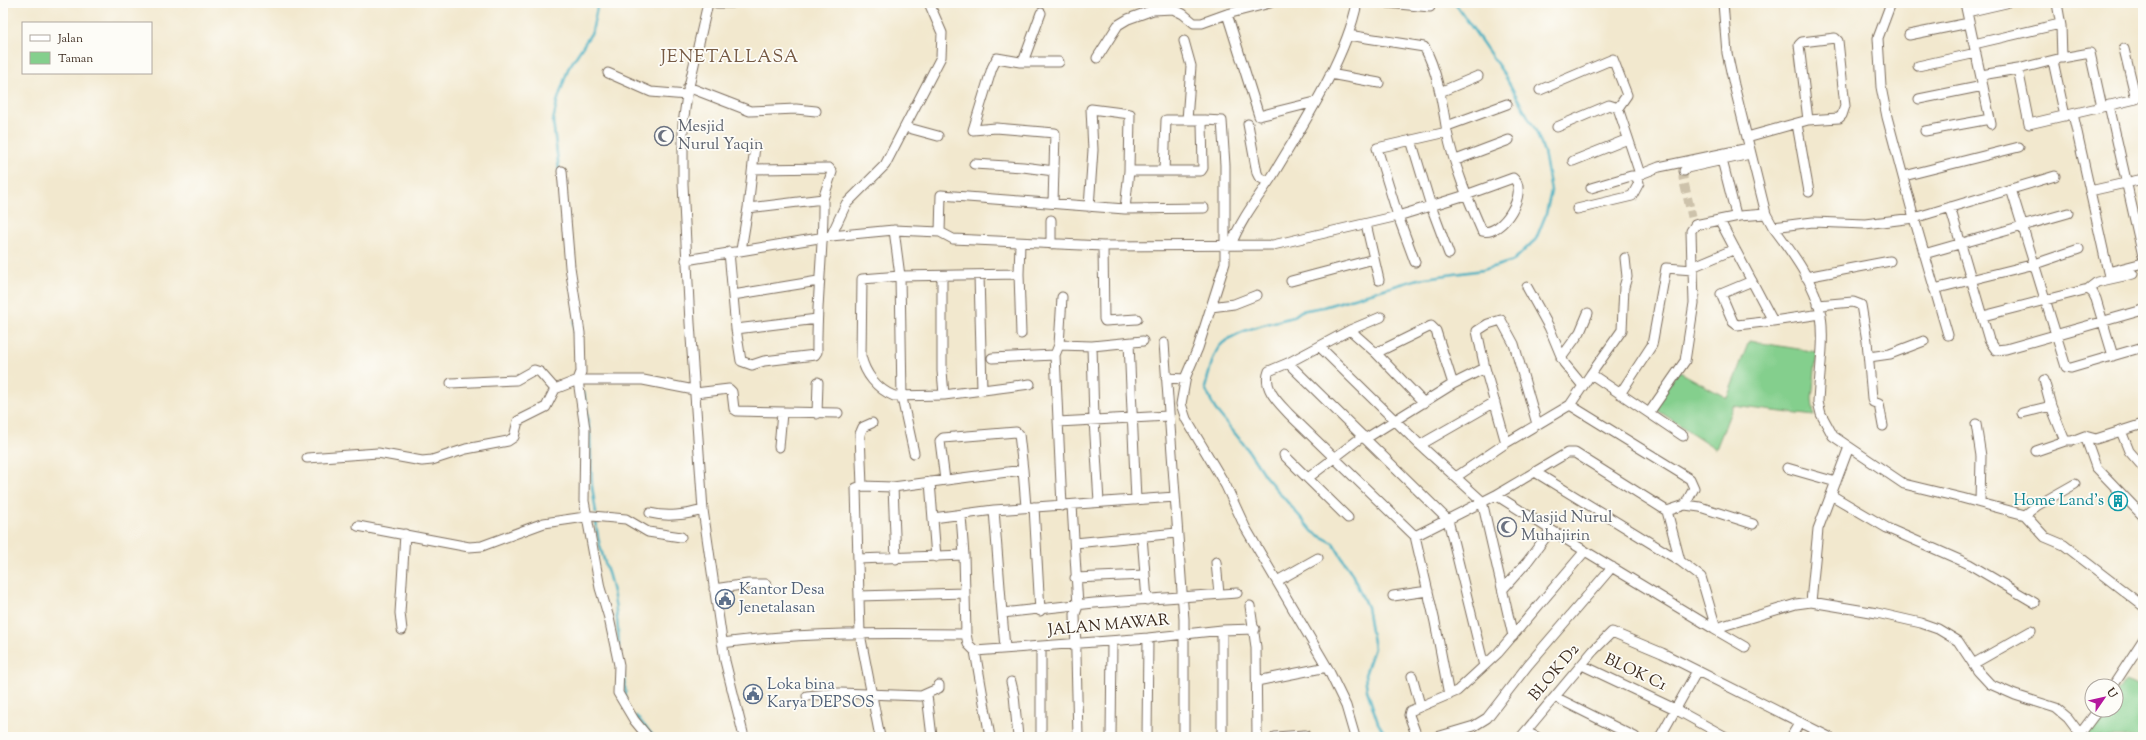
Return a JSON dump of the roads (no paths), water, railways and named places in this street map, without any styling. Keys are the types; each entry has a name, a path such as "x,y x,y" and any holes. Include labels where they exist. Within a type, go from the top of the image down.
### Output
{"street":[{"path":"708,3 687,91 683,124 686,260 703,510 726,667 744,737"},
{"path":"717,3 732,3"},
{"path":"827,237 846,204 885,165 943,51 942,33 929,3"},
{"path":"1096,58 1118,25 1128,19 1153,10 1173,10 1198,23 1270,3"},
{"path":"1227,246 1246,213 1268,182 1300,130 1330,74 1353,25 1357,3"},
{"path":"1388,3 1430,7"},
{"path":"1723,3 1727,53 1749,151 1766,214 1772,227 1793,254 1806,277 1819,309 1819,408 1830,433 1908,486 2024,515 2045,537 2064,546 2143,606"},
{"path":"1892,3 1878,38 1881,80 1887,117 1924,254 1948,335"},
{"path":"1925,131 1991,121 1966,7 2006,3"},
{"path":"2056,3 2060,24 2062,58"},
{"path":"1023,62 1041,13"},
{"path":"1227,14 1259,116 1315,102"},
{"path":"1910,35 1969,23"},
{"path":"1918,66 2060,24"},
{"path":"686,260 827,237 894,230 940,232 953,239 1103,246 1187,244 1227,246 1285,244 1398,216 1466,196 1513,178 1517,184 1516,204 1508,218 1492,229 1484,232 1466,196 1447,129 1440,92 1427,51 1422,45 1348,35"},
{"path":"1747,137 1808,120 1838,118 1844,111 1838,41 1836,38 1802,42 1799,45 1808,120"},
{"path":"1184,41 1191,66 1187,120"},
{"path":"2018,69 2029,124 2136,99 2124,49"},
{"path":"1981,75 2018,69 2090,53 2126,183 2143,256"},
{"path":"1053,203 1055,133 996,128 973,130 995,60 999,57 1012,62 1059,62"},
{"path":"1540,90 1613,60 1627,95 1618,108"},
{"path":"2053,60 2090,191 2108,272 2143,263"},
{"path":"608,73 650,92 687,91 750,111 796,109 816,111"},
{"path":"1330,74 1379,83"},
{"path":"1440,92 1478,76"},
{"path":"1919,98 1983,86"},
{"path":"1415,262 1398,216 1377,148 1447,129 1507,104"},
{"path":"1557,127 1609,105 1618,108"},
{"path":"1577,209 1632,196 1639,183 1628,139 1618,108"},
{"path":"1089,207 1093,150 1091,109 1130,114 1125,209"},
{"path":"1164,171 1166,120 1221,120 1224,125 1226,195 1227,246 1225,263 1198,348 1185,379 1181,396 1184,415 1226,486 1245,527 1328,667 1346,706 1355,737"},
{"path":"1128,170 1201,171 1203,168 1202,123 1204,120"},
{"path":"1248,124 1257,173 1259,177 1268,182"},
{"path":"1797,124 1809,192"},
{"path":"905,127 938,136"},
{"path":"1573,161 1628,139"},
{"path":"1411,140 1431,206 1449,254"},
{"path":"1456,160 1509,140"},
{"path":"741,250 754,169 755,146"},
{"path":"1904,176 2019,147"},
{"path":"1684,171 1687,168 1722,160 1749,151"},
{"path":"1591,188 1638,175 1658,167 1749,151"},
{"path":"1722,160 1735,211"},
{"path":"974,164 1023,167 1054,171"},
{"path":"729,252 736,329 741,361 752,365 764,361 815,355 817,352 818,282 827,237 823,199 832,172 829,168 754,169"},
{"path":"562,171 570,267 580,333 581,372 578,380 585,429 584,501 590,517 600,588 609,618 618,665 618,693 634,720 648,737"},
{"path":"1772,227 1813,222 1865,224 1914,218 2055,176"},
{"path":"2090,191 2143,179"},
{"path":"2011,190 2035,264 2064,364 2068,368 2143,347"},
{"path":"940,232 941,195 1125,209 1204,208"},
{"path":"748,208 823,199"},
{"path":"1950,207 1991,344 1998,351 2143,310"},
{"path":"1924,254 2068,213"},
{"path":"1693,228 1720,220 1766,214"},
{"path":"1692,217 1693,228 1690,234 1692,267 1735,249"},
{"path":"1051,220 1051,244"},
{"path":"1720,220 1773,321"},
{"path":"1366,224 1379,280"},
{"path":"894,230 900,276 902,398 914,452"},
{"path":"1020,243 1019,274 1021,334"},
{"path":"1103,246 1104,319 1105,321 1137,319"},
{"path":"1934,289 2035,264 2079,249"},
{"path":"1291,281 1374,258"},
{"path":"1456,477 1506,443 1570,406 1622,330 1624,287 1627,277 1625,258"},
{"path":"1806,277 1890,260"},
{"path":"1620,394 1652,345 1666,268 1693,270 1694,303 1685,361 1649,413"},
{"path":"1019,274 900,276 862,279 861,356 863,368 875,383 888,394 902,398 944,395 1030,384"},
{"path":"1983,316 2088,289 2097,282 2134,274"},
{"path":"979,275 982,390"},
{"path":"942,276 942,371 944,395"},
{"path":"1752,281 1721,294 1733,322 1737,325 1773,321 1846,302 1860,304 1869,357 1872,398 1873,402 1879,404 1883,426"},
{"path":"733,295 818,282"},
{"path":"1527,288 1549,327 1561,358 1583,386"},
{"path":"2088,289 2093,293 2113,356"},
{"path":"1211,307 1234,304 1257,295"},
{"path":"1062,297 1060,345 1055,355 1062,506"},
{"path":"1561,358 1580,332 1588,313"},
{"path":"1381,317 1350,330 1320,347 1268,372 1273,397 1415,536 1428,591 1449,695"},
{"path":"736,329 817,320"},
{"path":"1506,443 1485,368 1477,331 1488,324 1501,320 1514,344 1537,424"},
{"path":"1376,353 1431,326 1436,331 1453,384"},
{"path":"1350,330 1376,353 1424,402"},
{"path":"1060,345 1092,346 1143,341"},
{"path":"1869,357 1890,354 1924,341"},
{"path":"1129,343 1131,418 1136,500"},
{"path":"1164,343 1168,416 1185,635 1184,737"},
{"path":"1092,346 1094,420 1099,502"},
{"path":"1320,347 1420,445 1482,501 1513,636"},
{"path":"992,358 1055,355"},
{"path":"1288,363 1448,520 1484,666"},
{"path":"1308,478 1364,438 1453,384 1485,368"},
{"path":"451,383 516,380 534,370 540,372 555,389"},
{"path":"1591,374 1683,436"},
{"path":"1166,378 1185,379"},
{"path":"307,458 378,453 422,461 432,460 466,449 508,441 514,437 518,421 546,407 555,389 578,380 642,380 694,392 729,389 732,392 735,410 782,413 838,413"},
{"path":"2044,380 2051,406 2065,441"},
{"path":"818,382 818,414"},
{"path":"1420,445 1495,402"},
{"path":"1570,406 1690,479 1694,488 1685,505"},
{"path":"2022,413 2051,406"},
{"path":"779,447 782,413"},
{"path":"1058,422 1168,416"},
{"path":"862,486 860,434 863,427 872,423"},
{"path":"1976,424 1981,456 1980,503"},
{"path":"2036,451 2085,436 2096,439 2143,424"},
{"path":"2121,431 2129,451 2143,467"},
{"path":"944,480 940,441 943,438 1016,432 1019,434 1023,470 1030,507 1040,611"},
{"path":"2085,436 2096,467 2143,516"},
{"path":"1811,602 1818,529 1849,447"},
{"path":"1415,536 1496,495 1567,453 1575,453 1667,511 1680,561"},
{"path":"1284,456 1348,518"},
{"path":"1787,468 1836,482"},
{"path":"880,737 860,634 855,490 859,486 893,486 1023,470"},
{"path":"1535,472 1680,561 1701,577 1715,628"},
{"path":"930,482 936,557"},
{"path":"2024,515 2038,505 2075,484"},
{"path":"893,486 896,559"},
{"path":"1496,495 1585,551 1745,647"},
{"path":"1831,495 1887,528 1969,564 2035,603"},
{"path":"933,518 961,516 994,510 1175,497"},
{"path":"1072,505 1075,543 1075,578 1078,606 1075,614 1078,737"},
{"path":"1667,511 1685,505 1753,524"},
{"path":"650,513 659,515 683,514 703,510"},
{"path":"994,510 1005,648"},
{"path":"358,526 461,546 482,546 539,524 605,516 626,519 648,532 681,537"},
{"path":"961,516 964,555 966,634 968,644 975,651 990,737"},
{"path":"1503,589 1527,562 1551,530"},
{"path":"1075,543 1177,533"},
{"path":"402,630 400,612 405,534"},
{"path":"1142,536 1147,600"},
{"path":"1417,737 1409,713 1420,705 1449,695 1464,686 1513,636 1585,551"},
{"path":"858,559 896,559 964,555"},
{"path":"1277,581 1318,558"},
{"path":"1216,562 1219,594"},
{"path":"1437,737 1474,726 1487,718 1533,660 1612,567"},
{"path":"1075,578 1145,575"},
{"path":"714,589 748,584 766,584"},
{"path":"1393,596 1428,591"},
{"path":"859,596 965,593"},
{"path":"1002,613 1040,611 1078,606 1237,593"},
{"path":"1715,628 1796,604 1811,602 1877,613 1921,623 1949,635 1958,641 1973,664 1990,684 2056,708 2068,718 2081,735 2093,718"},
{"path":"1250,606 1255,629 1257,737"},
{"name":"JALAN MAWAR","path":"975,651 1185,635 1222,630 1255,629"},
{"path":"1222,630 1222,737"},
{"path":"1973,664 2031,631"},
{"name":"BLOK D2","path":"1524,734 1609,633 1615,632 1697,671"},
{"path":"722,642 770,636 966,634"},
{"path":"1147,737 1148,638"},
{"path":"2118,678 2143,640"},
{"path":"1110,737 1112,641"},
{"path":"1041,647 1041,737"},
{"name":"BLOK C1","path":"1582,665 1675,709 1726,737"},
{"path":"1257,681 1328,667"},
{"path":"1660,737 1697,671 1829,737"},
{"path":"1412,676 1420,705"},
{"path":"1011,682 1014,696 1018,737"},
{"path":"808,696 840,693 871,696 897,695 914,697 927,695 939,688 939,685"},
{"path":"927,695 932,737"},
{"path":"1555,697 1635,737"},
{"path":"1791,737 1800,722"},
{"path":"1524,734 1537,737"},
{"path":"1275,737 1300,736"}],"waterway":[{"path":"559,170 553,121 557,102 568,69 592,32 598,3"},
{"path":"1387,737 1378,723 1367,690 1365,675 1374,648 1367,607 1352,574 1333,543 1313,532 1265,476 1246,447 1215,409 1205,388 1216,351 1225,341 1234,336 1264,325 1293,317 1301,311 1323,307 1418,279 1483,270 1513,261 1536,239 1546,214 1551,191 1544,152 1536,131 1504,74 1455,3"},
{"path":"574,322 576,345"},
{"path":"584,393 590,435 592,486 596,513"},
{"path":"596,518 596,527 600,545 615,602 619,646"},
{"path":"623,669 626,698"},
{"path":"636,716 654,737"}],"tunnel":[{"path":"1684,171 1683,178 1692,217"}],"place":[{"name":"Mesjid Nurul Yaqin","path":"664,136"},
{"name":"Home Land's","path":"2118,501"},
{"name":"Masjid Nurul Muhajirin","path":"1507,527"},
{"name":"Kantor Desa Jenetalasan","path":"725,599"},
{"name":"Loka bina Karya DEPSOS","path":"753,694"}],"district":[{"name":"JENETALLASA","path":"730,58"}]}
